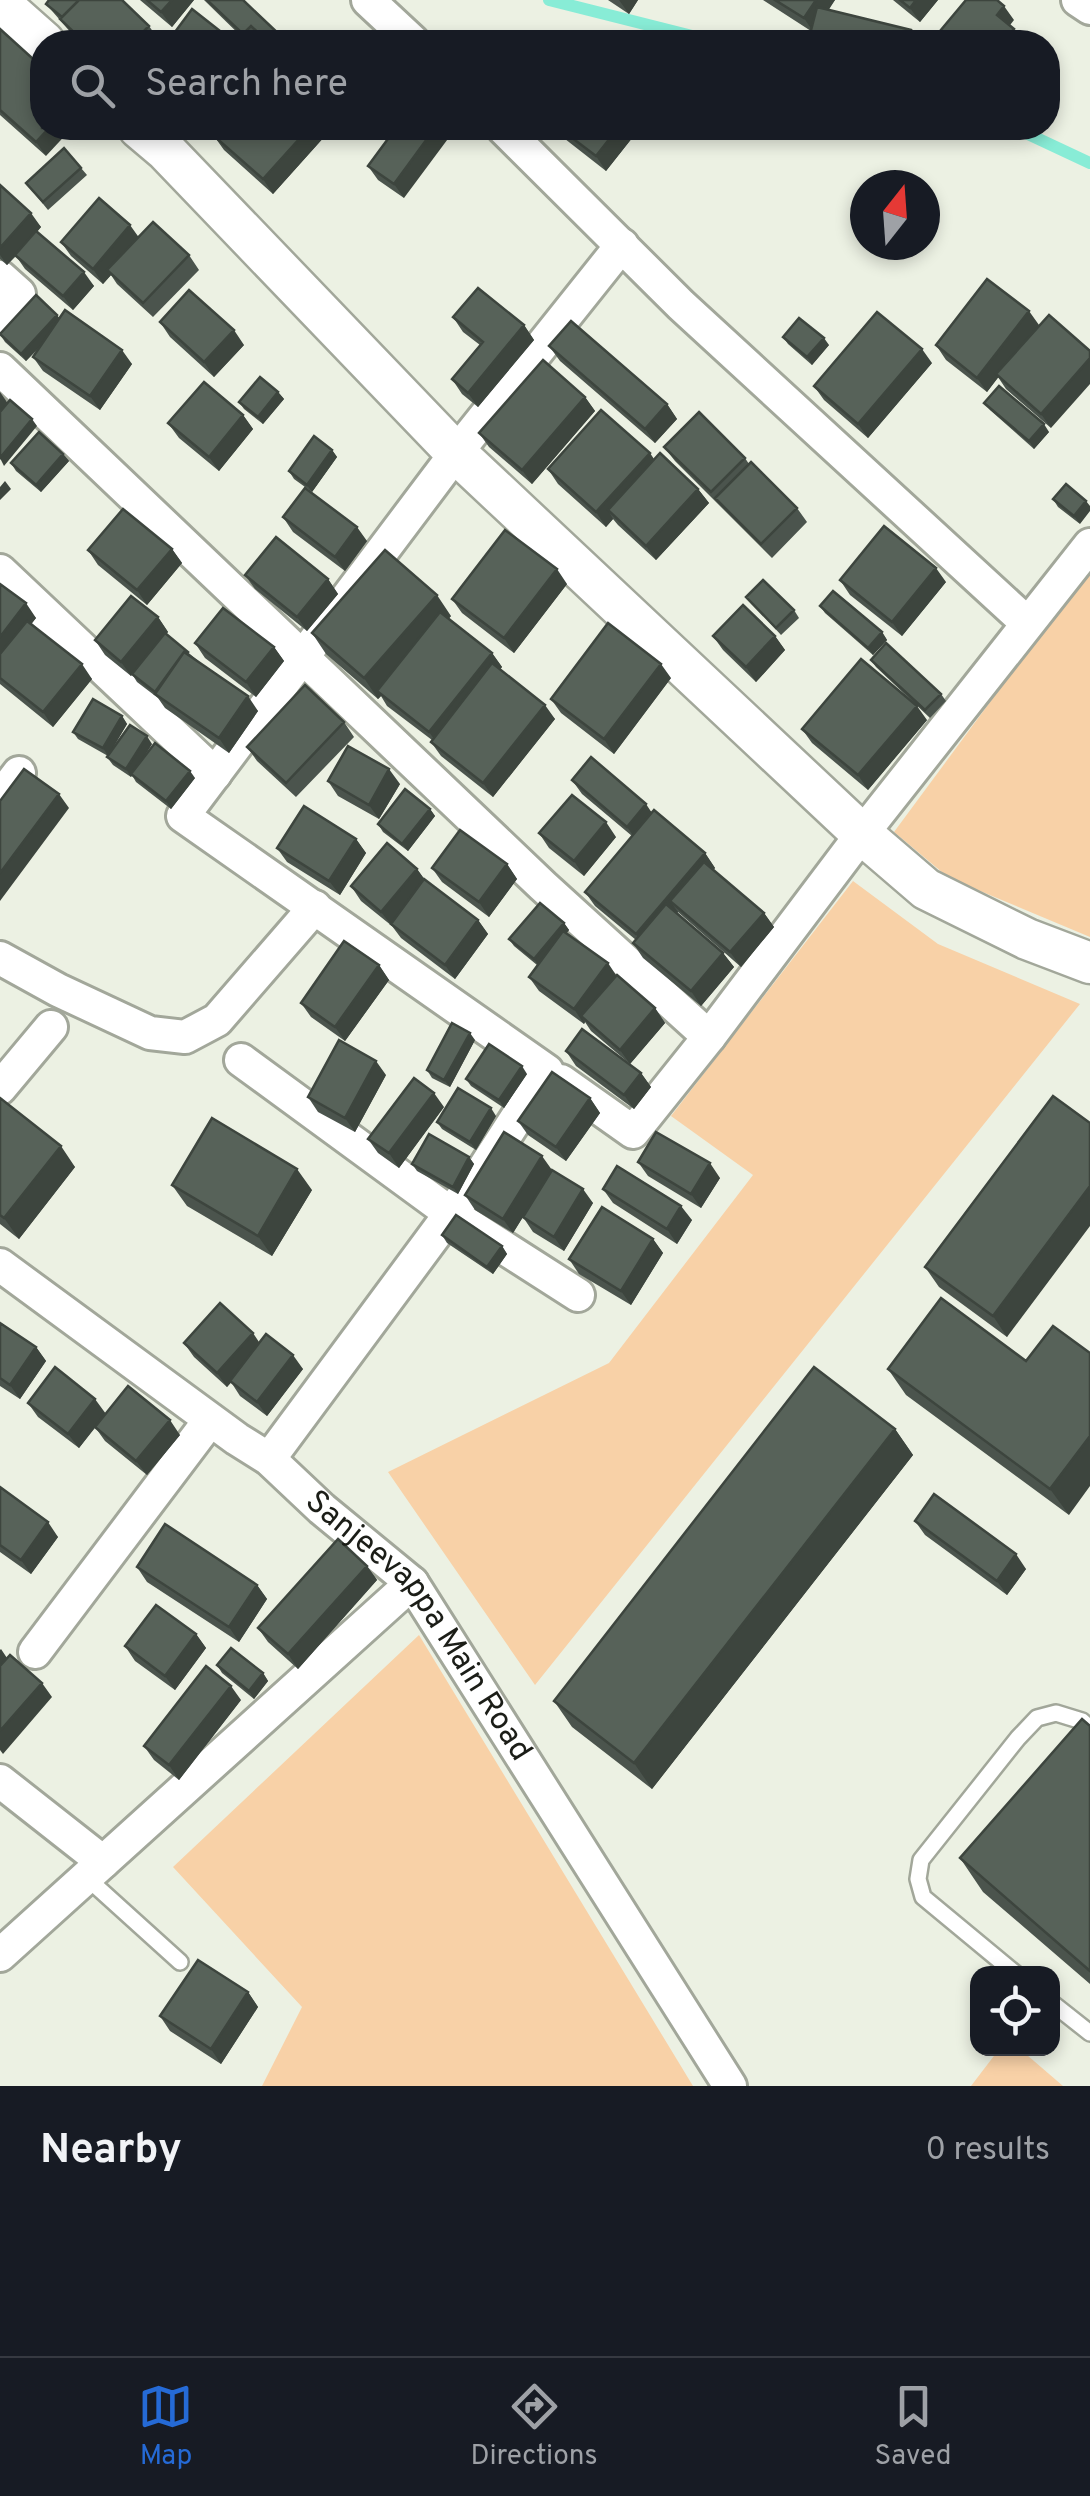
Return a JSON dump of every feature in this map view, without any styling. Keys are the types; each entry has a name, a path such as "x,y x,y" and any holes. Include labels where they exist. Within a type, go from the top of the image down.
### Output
{"street":[{"path":"368,0 400,30"},
{"path":"1078,0 1090,8"},
{"path":"0,4 30,30"},
{"path":"153,140 456,453 862,834 926,888 1028,939 1090,964"},
{"path":"515,140 709,330 1027,623"},
{"path":"622,245 456,453 183,816 633,1132 1090,545"},
{"path":"0,277 19,294 0,316"},
{"path":"0,370 543,886 709,1037"},
{"path":"0,571 215,774"},
{"path":"0,958 58,990 150,1032 186,1036 217,1020 315,907"},
{"path":"0,1088 51,1027"},
{"path":"241,1060 450,1213 578,1296"},
{"path":"269,1460 484,1167 547,1071"},
{"name":"Sanjeevappa Main Road","path":"0,1266 269,1460 412,1583 730,2086"},
{"path":"34,1652 210,1420"},
{"path":"0,1955 412,1583"},
{"path":"0,1781 95,1869"}],"lane":[{"path":"1006,1966 923,1898 918,1880 922,1860 1037,1718 1056,1713 1082,1721 1090,1728"},
{"path":"95,1869 180,1962"},
{"path":"1060,2009 1090,2033"}],"shaded area":[{"path":"1090,567 1090,937 949,878 894,832"},
{"path":"853,881 938,944 1080,1004 535,1685 388,1472 609,1363 753,1175 671,1116"},
{"path":"419,1635 693,2086 262,2086 302,2007 173,1867"},
{"path":"994,2056 1028,2056 1063,2086 971,2086"}],"building":[{"path":"49,0 79,0 62,17 46,4"},
{"path":"79,0 122,0 149,26 145,30 71,30 60,19"},
{"path":"147,0 172,0 161,12"},
{"path":"207,0 243,0 275,30 255,30 251,26 239,30"},
{"path":"775,0 816,0 804,18"},
{"path":"900,0 916,0 910,8"},
{"path":"966,0 997,0 1004,6 997,15 1014,29 1013,30 941,30"},
{"path":"817,7 911,30 811,30"},
{"path":"192,9 219,30 176,30"},
{"path":"0,29 30,56 30,137 0,110"},
{"path":"219,140 298,140 263,179"},
{"path":"387,140 426,140 394,184 368,166"},
{"path":"575,140 609,140 596,156"},
{"path":"64,148 81,168 43,202 26,183"},
{"path":"0,185 31,213 0,248"},
{"path":"99,198 130,225 93,269 61,242"},
{"path":"153,222 189,255 143,303 107,270"},
{"path":"36,231 84,272 63,296 15,255"},
{"path":"987,279 1029,311 977,378 936,345"},
{"path":"478,288 524,325 468,393 452,379 483,342 453,317"},
{"path":"189,290 234,330 204,362 160,322"},
{"path":"36,295 57,315 21,354 0,334"},
{"path":"65,310 122,350 90,396 33,357"},
{"path":"877,312 922,349 858,424 814,386"},
{"path":"1049,315 1090,351 1090,358 1041,414 996,374"},
{"path":"799,318 824,338 807,357 783,337"},
{"path":"571,321 667,404 645,429 549,346"},
{"path":"543,360 585,397 522,470 479,433"},
{"path":"260,377 278,392 258,417 239,402"},
{"path":"204,382 243,415 209,457 168,423"},
{"path":"999,386 1044,424 1029,441 984,403"},
{"path":"10,400 32,419 0,458 0,412"},
{"path":"601,410 650,453 596,512 548,469"},
{"path":"699,412 745,458 711,492 664,447"},
{"path":"39,432 63,454 36,485 11,463"},
{"path":"314,436 332,450 307,485 289,471"},
{"path":"660,453 698,489 646,546 608,510"},
{"path":"751,462 797,508 761,544 715,498"},
{"path":"1066,484 1086,501 1074,516 1053,499"},
{"path":"305,488 357,527 335,557 283,517"},
{"path":"123,509 172,549 137,590 88,550"},
{"path":"884,526 936,568 892,622 840,580"},
{"path":"505,530 557,569 504,638 452,599"},
{"path":"276,537 328,579 297,617 245,575"},
{"path":"385,550 437,595 364,678 312,633"},
{"path":"763,580 794,610 776,628 746,597"},
{"path":"0,584 26,603 0,637"},
{"path":"833,591 882,632 868,648 820,606"},
{"path":"131,596 158,617 121,662 95,640"},
{"path":"743,605 775,636 746,667 713,636"},
{"path":"223,608 274,647 246,682 195,643"},
{"path":"440,612 492,653 429,732 377,691"},
{"path":"27,621 82,664 43,712 0,678 0,654"},
{"path":"608,623 661,664 604,739 551,699"},
{"path":"165,633 188,652 184,652 155,692 132,674"},
{"path":"886,643 941,694 925,710 871,660"},
{"path":"184,652 248,696 219,738 155,694"},
{"path":"861,659 917,706 858,775 802,729"},
{"path":"492,663 545,705 483,783 431,742"},
{"path":"305,685 344,722 286,783 247,747"},
{"path":"93,699 122,716 103,748 73,732"},
{"path":"130,725 147,736 126,769 107,757"},
{"path":"155,743 190,771 166,801 131,774"},
{"path":"348,746 389,769 369,805 328,781"},
{"path":"591,757 646,804 627,827 572,780"},
{"path":"24,769 59,794 0,873 0,801"},
{"path":"405,789 430,809 402,844 378,824"},
{"path":"572,795 606,822 574,861 539,833"},
{"path":"304,806 356,839 329,881 277,848"},
{"path":"654,810 705,853 636,934 585,892"},
{"path":"460,830 507,864 479,902 432,868"},
{"path":"387,843 417,869 381,912 351,886"},
{"path":"704,862 764,913 730,952 670,901"},
{"path":"424,879 478,920 445,965 391,924"},
{"path":"540,903 564,923 534,959 509,939"},
{"path":"666,904 723,953 691,991 633,943"},
{"path":"563,931 608,963 574,1009 529,977"},
{"path":"344,941 379,965 335,1027 301,1003"},
{"path":"617,975 655,1008 620,1050 581,1016"},
{"path":"452,1023 470,1033 444,1080 427,1070"},
{"path":"582,1029 641,1073 624,1095 566,1051"},
{"path":"339,1040 376,1061 345,1118 308,1097"},
{"path":"489,1044 522,1066 499,1100 466,1079"},
{"path":"552,1072 590,1098 556,1147 518,1121"},
{"path":"414,1078 434,1093 389,1153 368,1139"},
{"path":"458,1088 491,1108 470,1142 437,1122"},
{"path":"1053,1096 1090,1123 1090,1186 993,1316 925,1267"},
{"path":"0,1098 61,1146 4,1218 0,1215"},
{"path":"212,1118 297,1169 258,1236 172,1185"},
{"path":"504,1132 542,1156 503,1219 465,1195"},
{"path":"656,1132 710,1163 691,1194 638,1162"},
{"path":"429,1134 469,1157 453,1187 412,1164"},
{"path":"617,1166 681,1206 667,1229 603,1189"},
{"path":"552,1170 583,1189 554,1237 523,1217"},
{"path":"602,1207 653,1239 621,1291 569,1259"},
{"path":"456,1215 502,1246 487,1267 442,1235"},
{"path":"941,1298 1026,1361 1053,1326 1090,1353 1090,1436 1050,1489 888,1369"},
{"path":"220,1303 253,1333 217,1373 184,1343"},
{"path":"0,1323 36,1347 10,1385 0,1378"},
{"path":"266,1334 293,1355 257,1402 230,1381"},
{"path":"55,1367 95,1399 68,1434 28,1403"},
{"path":"814,1367 895,1429 634,1763 554,1701"},
{"path":"128,1386 170,1420 136,1461 95,1427"},
{"path":"0,1487 48,1522 21,1560 0,1545"},
{"path":"934,1494 1016,1554 997,1581 915,1521"},
{"path":"165,1524 257,1585 229,1627 137,1567"},
{"path":"338,1539 367,1566 288,1654 258,1628"},
{"path":"156,1605 196,1634 165,1676 125,1646"},
{"path":"231,1648 263,1673 249,1691 217,1665"},
{"path":"10,1655 42,1683 0,1731 0,1666"},
{"path":"206,1666 231,1686 169,1765 144,1746"},
{"path":"1082,1719 1090,1726 1090,1971 960,1858"},
{"path":"198,1960 248,1992 211,2049 160,2016"}],"waterway":[{"path":"549,0 668,30"},
{"path":"1041,140 1090,163"}]}
